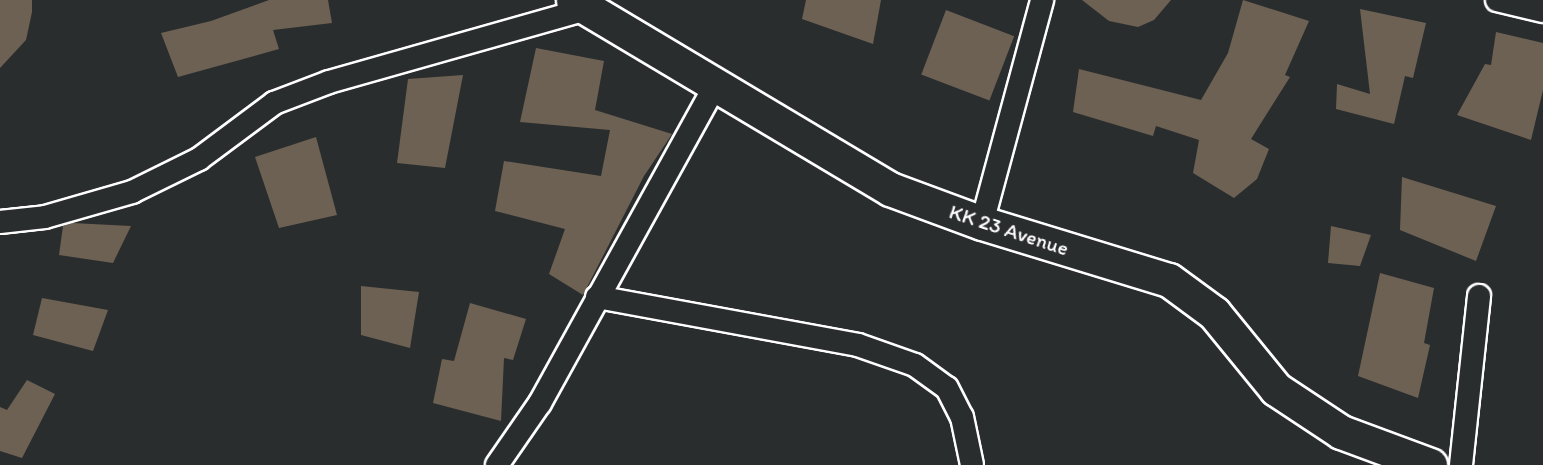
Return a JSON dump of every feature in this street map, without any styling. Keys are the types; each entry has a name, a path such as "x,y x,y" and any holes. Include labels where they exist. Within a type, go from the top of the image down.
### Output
{"main road":[{"name":"KK 23 Avenue","path":"580,5 890,189 982,223 1169,280 1214,313 1276,389 1341,432 1430,465"}],"street":[{"path":"982,223 1042,0"},
{"path":"1497,0 1543,11"},
{"path":"0,222 45,217 132,192 199,159 274,103 329,82 580,5"},
{"path":"496,465 540,403 715,86"},
{"path":"1461,465 1479,296"},
{"path":"597,297 858,345 915,365 947,388 962,417 972,465"}],"building":[{"path":"0,0 32,0 32,12 26,40 0,68"},
{"path":"269,0 328,0 332,23 273,30 279,49 178,77 161,33 211,21"},
{"path":"806,0 881,0 873,44 802,19"},
{"path":"1082,0 1171,0 1154,20 1138,27 1109,21"},
{"path":"1243,0 1309,21 1285,75 1290,77 1251,139 1269,149 1257,179 1234,198 1193,173 1199,140 1156,126 1153,136 1073,112 1079,69 1201,100 1228,53"},
{"path":"1360,9 1426,23 1413,78 1405,76 1394,124 1336,109 1337,84 1370,94"},
{"path":"946,10 1014,36 989,101 921,74"},
{"path":"1496,32 1543,43 1543,90 1531,140 1457,115 1485,64 1491,65"},
{"path":"536,48 604,61 595,110 672,134 644,176 583,295 549,274 565,229 495,211 504,161 601,176 610,130 520,122"},
{"path":"463,75 445,168 397,163 408,79"},
{"path":"316,137 337,215 279,228 255,157"},
{"path":"1402,177 1496,206 1476,261 1400,230"},
{"path":"72,223 131,226 113,263 59,255 63,226"},
{"path":"1331,226 1371,235 1360,266 1328,263"},
{"path":"1380,273 1434,288 1424,343 1430,345 1418,398 1358,376"},
{"path":"361,286 419,292 410,348 361,335"},
{"path":"42,298 108,310 93,351 33,335"},
{"path":"470,303 526,319 513,360 504,358 501,421 433,403 442,359 454,361"},
{"path":"27,380 55,394 22,458 0,451 0,407 7,410"}]}
